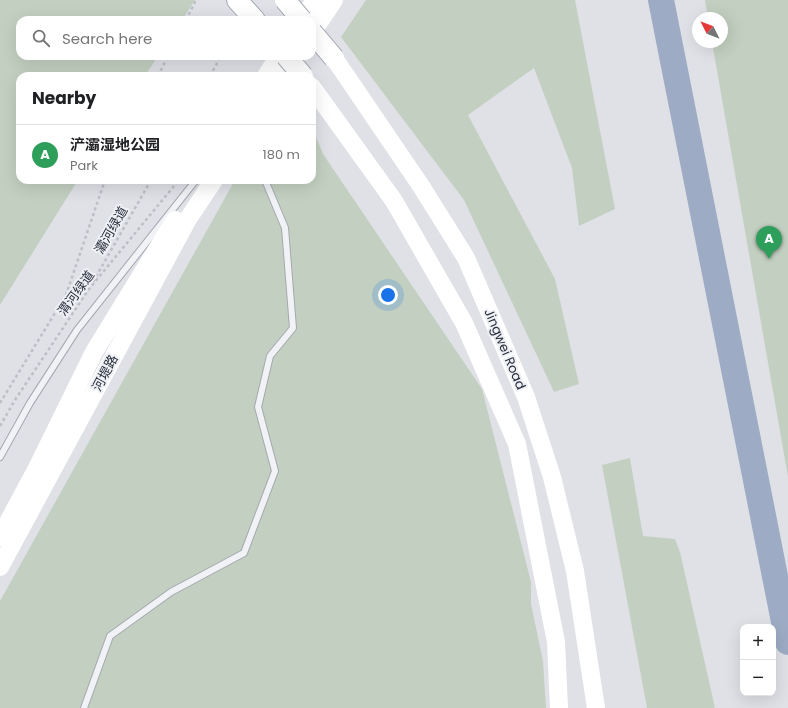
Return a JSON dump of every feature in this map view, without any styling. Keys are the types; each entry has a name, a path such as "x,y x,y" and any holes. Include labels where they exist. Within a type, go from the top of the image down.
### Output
{"main road":[{"path":"238,0 252,16"},
{"path":"285,0 299,16"},
{"path":"305,16 315,0"},
{"path":"316,26 334,0"},
{"name":"Jingwei Road","path":"316,37 334,58 421,186 466,258 526,397 552,477 575,571 596,708"},
{"path":"269,72 276,60"},
{"path":"289,60 300,72"},
{"path":"287,72 294,60"},
{"name":"Jingwei Road","path":"316,93 394,200 464,323 517,444 556,642 559,708"},
{"name":"河堤路","path":"0,537 37,468 94,352 196,184"},
{"name":"河堤路","path":"0,567 188,219 211,184"}],"lane":[{"path":"0,457 30,403 77,330 195,184"},
{"path":"84,708 110,636 171,592 244,553 275,471 258,407 270,356 293,328 285,228 267,184"}],"path":[{"path":"188,16 196,0"},
{"path":"160,72 166,60"},
{"path":"212,72 220,60"},
{"name":"渭河绿道","path":"0,403 66,295 104,184"},
{"name":"灞河绿道","path":"89,289 149,184"},
{"name":"渭河绿道","path":"0,426 15,400 89,289 176,184"}],"green space":[{"path":"0,0 195,0 185,16 16,16 16,60 155,60 148,72 16,72 16,184 76,184 0,305"},
{"path":"366,0 575,0 615,209 579,226 572,168 534,68 468,115 555,279 579,384 554,392 464,200 341,37"},
{"path":"705,0 788,0 788,477 713,48 728,48 728,12 707,12"},
{"path":"316,137 323,154 482,389 531,582 531,604 543,661 546,708 0,708 0,601 233,184 316,184"},
{"path":"630,458 643,536 675,539 680,552 715,708 647,708 602,465"}],"waterway":[{"path":"661,0 788,642"}],"place":[{"name":"浐灞湿地公园","path":"769,259"}]}
